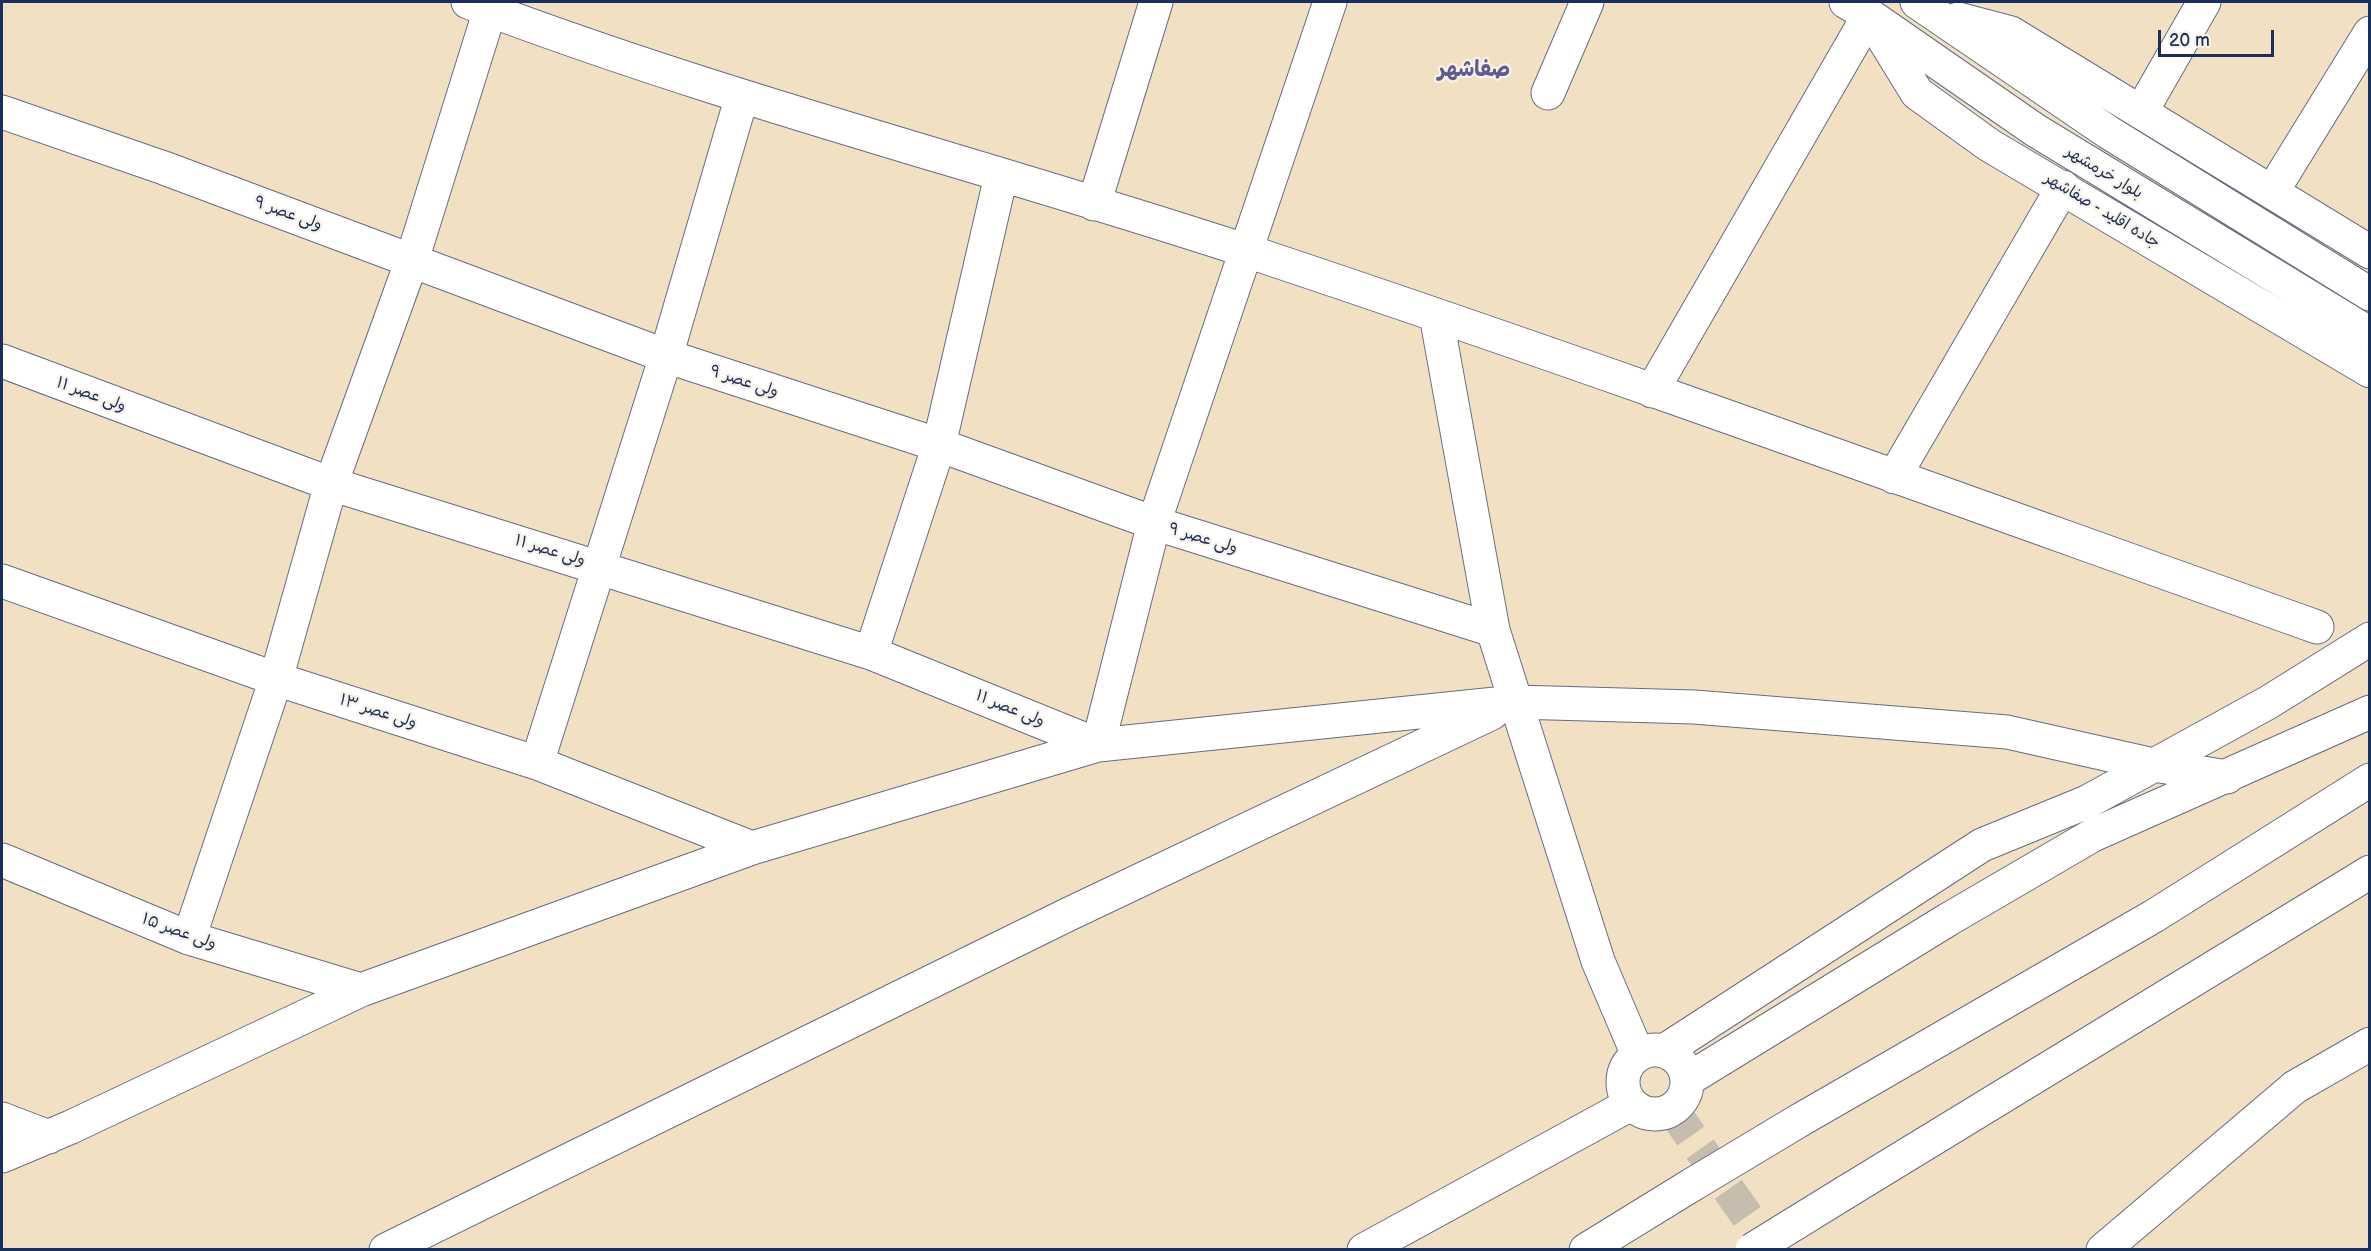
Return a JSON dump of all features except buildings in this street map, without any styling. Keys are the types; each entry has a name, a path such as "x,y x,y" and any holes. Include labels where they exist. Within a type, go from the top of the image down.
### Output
{"main road":[{"path":"1094,204 1156,2"},
{"path":"1098,745 1154,523 1330,2"},
{"path":"1548,93 1587,2"},
{"path":"2141,112 2204,2"},
{"path":"1931,5 2011,33 2370,252"},
{"path":"1931,5 2108,132 2370,294"},
{"path":"189,938 276,679 331,484 412,260 479,6 741,96 1247,251 1436,315 2317,627"},
{"path":"1652,391 1857,8"},
{"name":"جاده اقلید - صفاشهر","path":"1857,8 1917,93 1989,145 2370,371"},
{"name":"بلوار خرمشهر","path":"1857,8 2035,130 2370,334"},
{"path":"2272,192 2370,33"},
{"path":"537,763 666,356 741,96"},
{"name":"ولی عصر ۹","path":"2,112 164,168 666,356 939,445 1154,523 1493,630"},
{"path":"872,653 939,445 1001,176"},
{"path":"1894,477 2062,187"},
{"path":"1436,315 1493,630 1598,961 1651,1053 1678,1059 1687,1080 1684,1097 1670,1111 1650,1114 1631,1104 1623,1084 1624,1072 1629,1062 1651,1053 1982,845 2087,802 2269,702 2370,639"},
{"name":"ولی عصر ۱۱","path":"2,362 331,484 872,653 1098,745"},
{"name":"ولی عصر ۱۳","path":"2,580 276,679 537,763 752,848"},
{"path":"386,1250 1069,914 1515,702"},
{"path":"2,1156 49,1137 362,990 752,848 1098,745 1515,702 1694,707 2007,732 2154,765 2227,777"},
{"path":"1687,1080 1948,919 2093,835 2370,712"},
{"path":"1586,1250 1800,1120 2154,916 2370,780"},
{"name":"ولی عصر ۱۵","path":"2,860 189,938 362,990"},
{"path":"1752,1250 2370,872"},
{"path":"2103,1250 2295,1087 2370,1044"},
{"path":"1364,1250 1631,1104"},
{"path":"2,1119 49,1137"}],"tunnel":[{"path":"1672,1109 1771,1250"}],"district":[{"name":"صفاشهر","path":"1474,70"}]}
